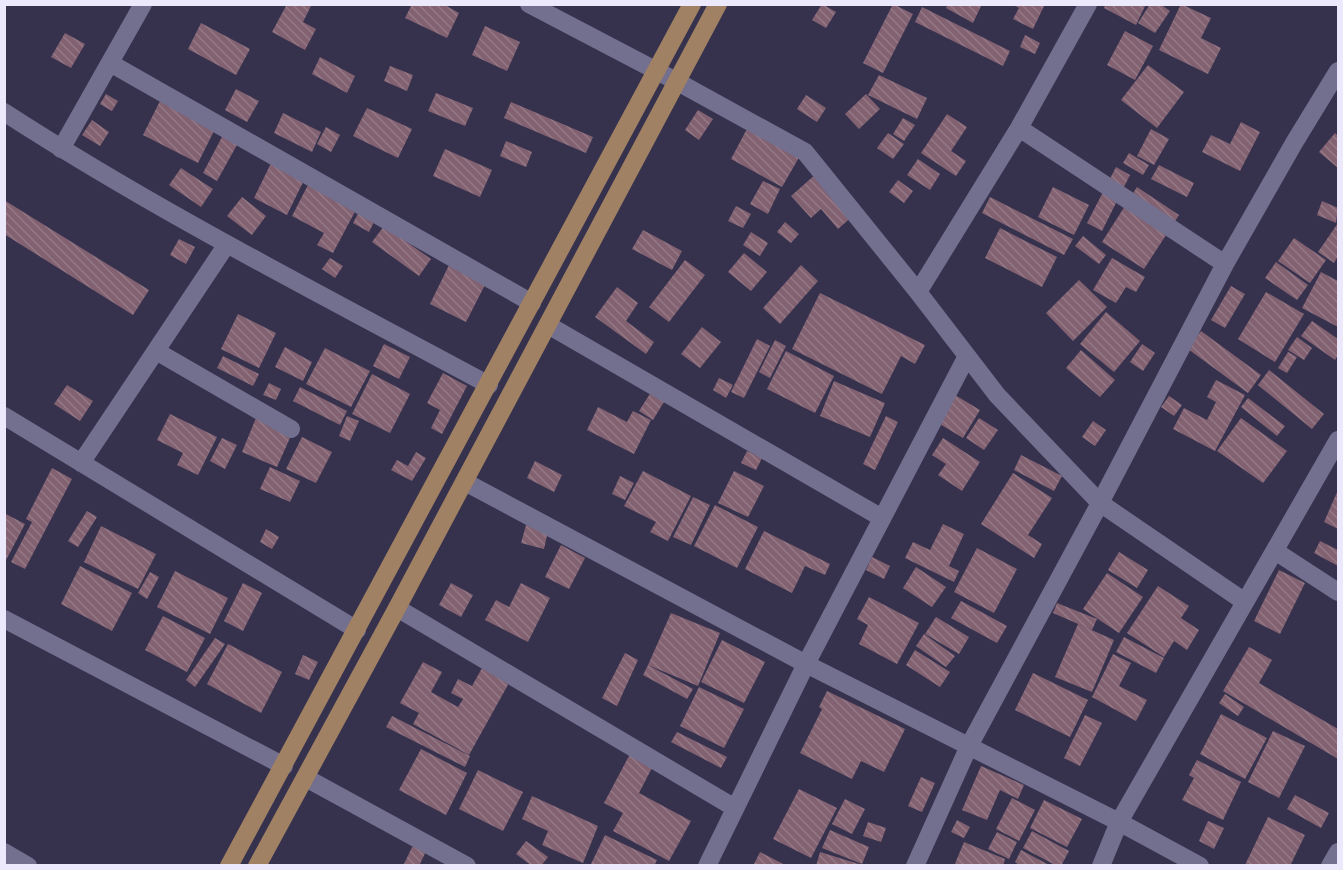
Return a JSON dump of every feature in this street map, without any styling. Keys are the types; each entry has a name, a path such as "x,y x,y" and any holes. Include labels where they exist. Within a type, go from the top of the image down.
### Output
{"main road":[{"path":"229,866 692,4"},
{"path":"257,866 465,482 718,4"}],"street":[{"path":"61,149 143,4"},
{"path":"529,4 805,152 998,395 1100,503 1245,602"},
{"path":"918,292 1019,128 1088,4"},
{"path":"110,63 532,303"},
{"path":"915,866 969,746 1225,264 1338,70"},
{"path":"4,112 61,149 227,244 489,385"},
{"path":"1019,128 1225,264"},
{"path":"81,463 227,244"},
{"path":"548,325 882,518"},
{"path":"156,351 291,429"},
{"path":"707,866 806,664 967,356"},
{"path":"4,416 357,630"},
{"path":"1101,866 1119,822 1338,440"},
{"path":"465,482 806,664 1119,822 1200,866"},
{"path":"1275,551 1338,592"},
{"path":"397,608 735,808"},
{"path":"6,624 284,766"},
{"path":"306,778 467,866"},
{"path":"4,852 28,866"},
{"path":"1330,866 1338,852"}],"building":[{"path":"287,4 312,4 303,22 316,29 305,50 272,32"},
{"path":"412,4 443,4 459,13 447,38 405,18"},
{"path":"822,4 836,12 826,28 812,20"},
{"path":"893,4 913,14 883,73 863,63"},
{"path":"948,4 982,4 973,23 946,8"},
{"path":"1012,4 1045,4 1033,29 1013,19 1019,8"},
{"path":"1106,4 1146,4 1136,25 1104,8"},
{"path":"1150,4 1160,4 1170,11 1155,33 1138,23"},
{"path":"1181,4 1211,18 1201,38 1221,48 1208,74 1159,50"},
{"path":"922,7 1010,51 1003,66 915,22"},
{"path":"201,23 250,49 236,75 188,49"},
{"path":"485,26 520,42 507,71 472,55"},
{"path":"1125,31 1153,46 1135,80 1107,65"},
{"path":"65,33 85,44 71,68 51,57"},
{"path":"1025,35 1040,43 1035,54 1020,47"},
{"path":"320,57 355,76 347,93 312,74"},
{"path":"1148,65 1184,92 1157,128 1121,100"},
{"path":"390,66 413,75 407,91 384,81"},
{"path":"879,75 927,98 917,119 868,95"},
{"path":"236,89 259,101 247,122 225,110"},
{"path":"436,93 473,108 465,126 428,111"},
{"path":"106,94 118,101 112,111 100,104"},
{"path":"866,94 880,109 859,129 845,114"},
{"path":"806,95 826,108 817,122 797,109"},
{"path":"160,101 215,129 198,163 143,135"},
{"path":"511,102 593,137 586,153 504,118"},
{"path":"367,108 412,129 398,158 353,136"},
{"path":"698,110 713,119 699,140 685,130"},
{"path":"283,113 321,132 312,152 274,133"},
{"path":"947,114 967,127 951,151 966,161 956,176 921,153"},
{"path":"903,118 915,125 904,141 893,134"},
{"path":"92,120 109,132 100,146 82,135"},
{"path":"1241,122 1260,132 1240,171 1202,152 1211,135 1230,144"},
{"path":"749,125 801,154 782,187 731,159"},
{"path":"326,127 340,135 331,152 317,144"},
{"path":"1151,129 1169,139 1154,165 1137,156"},
{"path":"888,133 904,144 893,159 877,148"},
{"path":"1335,133 1338,136 1338,168 1319,152"},
{"path":"223,135 238,143 217,181 203,173"},
{"path":"506,141 532,152 526,167 500,156"},
{"path":"445,149 492,170 480,197 433,176"},
{"path":"1129,153 1149,165 1143,175 1123,163"},
{"path":"273,159 306,176 287,215 254,198"},
{"path":"918,159 940,174 930,190 907,175"},
{"path":"1159,165 1194,183 1187,197 1151,179"},
{"path":"1116,167 1130,175 1102,231 1087,223"},
{"path":"181,168 213,189 201,207 169,185"},
{"path":"817,173 854,215 838,229 821,209 811,218 791,196"},
{"path":"898,180 913,191 904,203 889,192"},
{"path":"310,181 358,206 333,253 317,245 324,233 292,216"},
{"path":"763,181 780,189 768,214 750,204"},
{"path":"1053,187 1089,205 1074,235 1038,217"},
{"path":"1137,187 1179,215 1144,269 1102,242"},
{"path":"242,197 266,216 252,235 227,216"},
{"path":"990,197 1073,239 1064,255 982,213"},
{"path":"4,200 149,290 133,315 4,234"},
{"path":"1322,201 1338,208 1336,223 1317,215"},
{"path":"736,206 751,214 743,228 728,221"},
{"path":"361,208 377,216 369,232 353,223"},
{"path":"785,222 799,234 791,243 777,232"},
{"path":"1338,223 1338,256 1334,263 1318,252"},
{"path":"384,226 431,259 419,276 372,242"},
{"path":"1000,228 1057,257 1042,287 985,258"},
{"path":"643,230 682,251 672,270 632,249"},
{"path":"751,232 768,243 760,256 743,245"},
{"path":"1083,236 1106,255 1099,264 1075,246"},
{"path":"1294,238 1326,260 1310,283 1278,261"},
{"path":"179,239 195,247 186,264 170,255"},
{"path":"744,253 767,272 751,291 728,272"},
{"path":"330,258 343,266 335,278 322,269"},
{"path":"1112,258 1145,277 1136,292 1126,287 1116,303 1093,290"},
{"path":"685,260 705,275 669,322 649,307"},
{"path":"451,261 488,279 466,322 430,304"},
{"path":"1276,262 1308,285 1297,300 1265,278"},
{"path":"801,265 818,281 780,324 763,308"},
{"path":"1321,272 1338,281 1338,327 1302,308"},
{"path":"1079,280 1107,307 1073,341 1046,313"},
{"path":"1231,286 1245,294 1225,328 1211,320"},
{"path":"617,287 638,303 626,321 654,342 646,354 595,317"},
{"path":"1266,292 1304,314 1275,362 1238,339"},
{"path":"820,293 925,345 915,364 901,356 882,394 792,349"},
{"path":"1106,312 1140,341 1114,372 1080,344"},
{"path":"238,314 276,333 259,368 221,349"},
{"path":"1312,321 1338,339 1338,355 1335,360 1301,336"},
{"path":"702,327 721,342 700,368 681,354"},
{"path":"1201,331 1261,375 1248,393 1188,349"},
{"path":"1297,337 1312,348 1304,360 1288,350"},
{"path":"757,339 770,346 744,398 731,392"},
{"path":"775,340 786,346 770,378 759,372"},
{"path":"384,344 410,357 399,379 373,366"},
{"path":"1142,344 1155,353 1143,371 1130,362"},
{"path":"285,347 312,362 303,381 275,367"},
{"path":"325,348 370,371 351,407 306,384"},
{"path":"1081,350 1115,380 1100,397 1066,368"},
{"path":"786,351 834,376 815,413 767,389"},
{"path":"1288,352 1297,357 1287,373 1278,368"},
{"path":"223,356 259,374 253,386 217,368"},
{"path":"1269,370 1324,414 1312,429 1258,385"},
{"path":"443,373 467,386 442,434 431,428 440,410 427,403"},
{"path":"372,374 410,394 390,433 352,414"},
{"path":"719,378 733,385 726,398 713,390"},
{"path":"1216,380 1245,395 1215,451 1173,429 1184,408 1207,420 1216,402 1207,397"},
{"path":"834,381 885,403 870,437 820,416"},
{"path":"269,383 281,389 276,400 263,395"},
{"path":"67,385 93,401 80,421 54,404"},
{"path":"300,387 347,411 340,425 293,401"},
{"path":"653,389 667,397 653,420 639,411"},
{"path":"950,392 980,410 963,438 933,420"},
{"path":"1169,396 1182,405 1174,416 1161,407"},
{"path":"1248,398 1285,426 1277,436 1241,407"},
{"path":"598,407 627,422 633,411 651,420 634,454 587,430"},
{"path":"258,413 294,429 277,467 242,452"},
{"path":"170,414 217,437 198,475 177,465 183,453 157,440"},
{"path":"347,416 359,421 350,441 339,436"},
{"path":"886,416 898,422 875,470 863,464"},
{"path":"979,418 998,430 984,450 966,438"},
{"path":"1241,418 1287,451 1263,483 1217,451"},
{"path":"1093,421 1106,430 1095,446 1082,437"},
{"path":"302,437 332,452 316,483 286,469"},
{"path":"222,438 237,445 225,469 210,461"},
{"path":"943,438 980,462 962,491 938,475 946,464 932,455"},
{"path":"747,451 762,458 756,470 741,463"},
{"path":"416,452 426,458 412,481 391,470 397,460 408,466"},
{"path":"1021,455 1062,476 1054,491 1014,470"},
{"path":"535,461 562,475 554,492 527,478"},
{"path":"270,467 300,481 290,502 260,489"},
{"path":"52,468 72,479 25,569 11,562 32,522 26,519"},
{"path":"643,471 691,496 668,541 650,532 656,522 624,506"},
{"path":"734,471 764,486 748,517 718,503"},
{"path":"1013,473 1052,498 1028,535 1042,544 1034,558 981,524"},
{"path":"620,476 634,483 625,500 612,494"},
{"path":"1338,490 1338,529 1324,522"},
{"path":"693,497 710,505 691,545 673,537"},
{"path":"715,505 758,527 737,568 694,546"},
{"path":"87,511 97,517 78,547 68,541"},
{"path":"4,513 25,524 4,564"},
{"path":"943,524 964,534 949,566 959,571 954,582 905,558 913,542 930,550"},
{"path":"526,525 548,531 544,549 521,543"},
{"path":"101,526 156,554 138,589 84,562"},
{"path":"266,529 279,537 272,549 260,542"},
{"path":"764,531 830,564 825,575 805,566 792,593 745,569"},
{"path":"1320,541 1338,550 1338,566 1314,553"},
{"path":"561,545 585,558 569,589 545,577"},
{"path":"977,548 1017,569 994,613 954,592"},
{"path":"1119,552 1148,570 1137,588 1108,570"},
{"path":"872,557 890,566 884,579 866,570"},
{"path":"80,566 132,593 112,631 61,604"},
{"path":"916,567 946,587 932,607 903,588"},
{"path":"1279,570 1305,583 1280,634 1254,621"},
{"path":"175,571 228,598 210,634 157,607"},
{"path":"150,572 159,577 147,599 138,593"},
{"path":"1107,573 1143,597 1119,633 1083,609"},
{"path":"243,583 262,593 243,631 224,621"},
{"path":"451,583 473,595 461,617 439,605"},
{"path":"521,583 550,598 528,642 485,620 496,600 509,607"},
{"path":"1158,586 1189,606 1181,618 1199,630 1187,650 1174,641 1164,657 1127,633"},
{"path":"869,597 919,623 897,664 859,644 868,625 857,619"},
{"path":"961,601 1007,626 997,643 951,618"},
{"path":"1057,603 1097,619 1092,630 1053,613"},
{"path":"671,613 720,633 698,686 648,665"},
{"path":"163,616 205,638 187,672 145,650"},
{"path":"936,617 969,637 959,654 925,634"},
{"path":"1078,624 1114,640 1092,692 1055,677"},
{"path":"924,634 955,656 946,667 916,646"},
{"path":"1124,637 1164,658 1156,673 1116,652"},
{"path":"215,638 225,644 195,687 186,680"},
{"path":"722,640 765,662 744,703 701,682"},
{"path":"228,644 282,672 261,713 207,684"},
{"path":"1249,647 1272,660 1259,683 1338,729 1338,759 1223,691"},
{"path":"915,650 950,672 940,687 906,665"},
{"path":"625,653 638,660 617,706 602,698"},
{"path":"1113,654 1131,663 1119,686 1147,700 1136,721 1092,697"},
{"path":"303,655 318,662 309,680 295,674"},
{"path":"423,662 442,672 431,692 458,707 463,699 451,693 458,679 472,686 482,668 509,683 469,755 413,724 419,713 400,703"},
{"path":"648,665 693,689 687,699 643,675"},
{"path":"1033,673 1088,700 1070,737 1015,710"},
{"path":"699,687 744,709 724,748 680,726"},
{"path":"827,691 905,729 884,772 861,761 852,779 800,753 822,709 819,707"},
{"path":"1225,694 1244,707 1238,716 1219,703"},
{"path":"1221,714 1267,738 1245,779 1200,754"},
{"path":"1085,715 1102,723 1080,766 1064,758"},
{"path":"392,716 470,756 465,767 386,727"},
{"path":"1273,731 1305,746 1279,798 1248,782"},
{"path":"677,732 727,757 721,768 671,742"},
{"path":"421,749 467,773 446,815 399,790"},
{"path":"630,754 653,766 639,793 691,821 669,861 613,831 623,813 604,803"},
{"path":"1197,760 1241,782 1223,820 1182,800 1194,778 1189,775"},
{"path":"981,766 1024,785 1018,799 1000,790 987,820 962,810"},
{"path":"478,770 523,792 503,831 459,809"},
{"path":"921,777 935,783 922,812 908,806"},
{"path":"799,789 837,808 811,858 773,839"},
{"path":"1295,795 1329,813 1321,828 1287,809"},
{"path":"532,796 598,826 583,863 542,845 548,831 522,819"},
{"path":"1012,798 1035,810 1019,841 996,829"},
{"path":"845,799 865,809 852,834 832,824"},
{"path":"1044,800 1082,819 1067,847 1030,828"},
{"path":"1268,817 1305,835 1290,866 1246,866 1245,865"},
{"path":"957,820 970,827 964,838 951,832"},
{"path":"1208,821 1224,828 1214,849 1199,841"},
{"path":"868,822 886,828 881,842 863,836"},
{"path":"830,830 869,847 862,864 822,848"},
{"path":"1032,831 1069,851 1061,866 1023,848"},
{"path":"997,832 1017,842 1009,859 988,849"},
{"path":"605,835 657,860 654,866 590,866"},
{"path":"416,839 429,845 419,866 403,866"},
{"path":"526,841 548,857 541,866 532,866 516,854"},
{"path":"964,842 1005,859 1003,866 954,866"},
{"path":"1021,850 1051,866 1021,866 1015,862"},
{"path":"760,852 787,866 753,866"},
{"path":"820,852 859,864 859,866 816,866"}]}
